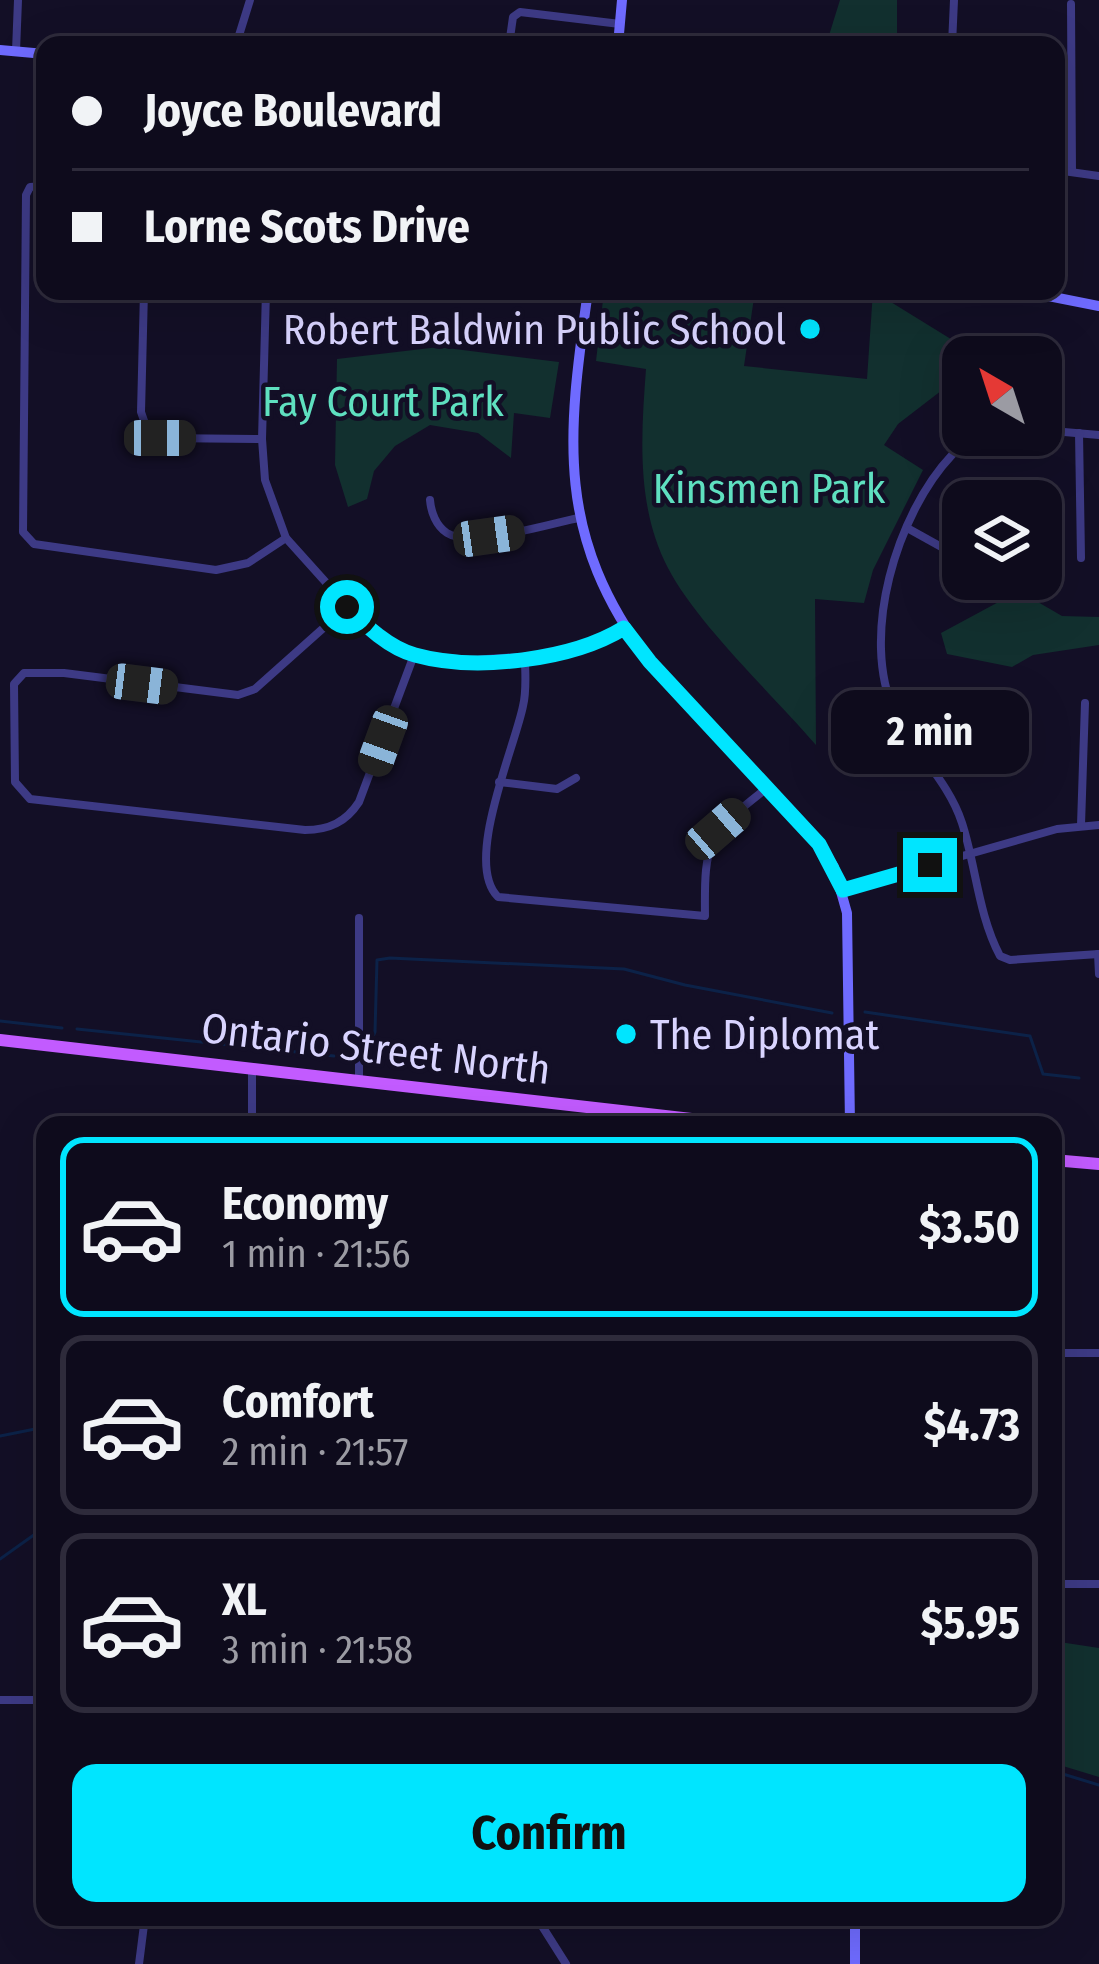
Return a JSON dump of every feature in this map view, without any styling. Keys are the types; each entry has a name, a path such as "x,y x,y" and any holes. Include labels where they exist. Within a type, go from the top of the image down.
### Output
{"main road":[{"name":"Ontario Street North","path":"0,1040 666,1116"},
{"path":"1062,1161 1099,1164"}],"street":[{"path":"16,51 18,0"},
{"path":"239,36 250,0"},
{"path":"619,36 622,0"},
{"path":"952,36 954,0"},
{"path":"1071,4 1072,172"},
{"path":"510,36 513,17 520,12 620,24"},
{"path":"0,50 36,53"},
{"path":"1065,171 1099,176"},
{"path":"36,187 26,196 23,532 27,540 216,570 248,563 286,538"},
{"path":"1065,299 1099,306"},
{"path":"144,300 141,412 148,432 160,438 262,439"},
{"path":"266,300 265,480 286,538 366,626 414,655 470,660 585,649 624,628"},
{"path":"586,300 571,434 578,518 624,628 819,844 843,890 848,913 850,1116"},
{"path":"1062,432 1099,435"},
{"path":"1079,433 1081,558"},
{"path":"952,456 892,564 880,611 883,666 893,710 962,823 967,854 1000,956 1010,960 1099,954 1099,974"},
{"path":"430,500 437,522 459,537 578,518"},
{"path":"909,529 942,547"},
{"path":"347,607 255,689 238,695 24,673 14,684 16,782 21,793 53,802 305,830 330,827 359,802 414,655"},
{"path":"524,658 523,710 492,810 488,873 490,889 498,897 705,916 704,888 714,834 767,788"},
{"path":"1081,825 1085,703"},
{"path":"921,753 958,727"},
{"path":"499,782 557,789 575,778"},
{"path":"843,890 1081,825 1099,825"},
{"path":"359,918 359,1080"},
{"path":"252,1068 252,1116"},
{"path":"1062,1353 1099,1353"},
{"path":"1062,1584 1099,1584"},
{"path":"0,1700 36,1700"},
{"path":"139,1964 144,1926"},
{"path":"542,1926 566,1964"},
{"path":"855,1926 855,1964"}],"green space":[{"path":"840,0 897,0 897,36 829,36"},
{"name":"Kinsmen Park","path":"603,300 754,300 744,366 867,379 872,300 888,300 946,336 942,336 942,390 898,424 884,445 923,470 873,570 864,603 815,599 816,745 716,635 668,568 646,496 642,445 646,369 596,361"},
{"name":"Fay Court Park","path":"439,347 559,362 550,418 514,413 511,458 478,433 430,425 395,446 374,471 367,499 348,507 335,465 337,359"},
{"path":"1002,600 1034,600 1062,616 1099,617 1099,645 1033,655 1012,667 947,654 941,633"},
{"path":"1062,1642 1099,1648 1099,1777 1062,1766"}],"waterway":[{"path":"369,1046 375,1032 377,960 390,958 624,969 832,1013"},
{"path":"865,1012 1030,1036 1043,1074 1079,1078"},
{"path":"0,1021 62,1028"},
{"path":"77,1029 334,1056"},
{"path":"0,1436 36,1429"},
{"path":"0,1559 36,1533"},
{"path":"1062,1774 1099,1785"}],"place":[{"name":"Robert Baldwin Public School","path":"810,329"},
{"name":"The Diplomat","path":"626,1034"}],"route":[{"path":"347,607 400,649 440,659 552,656 585,649 624,628 819,844 843,890 930,865"}]}
